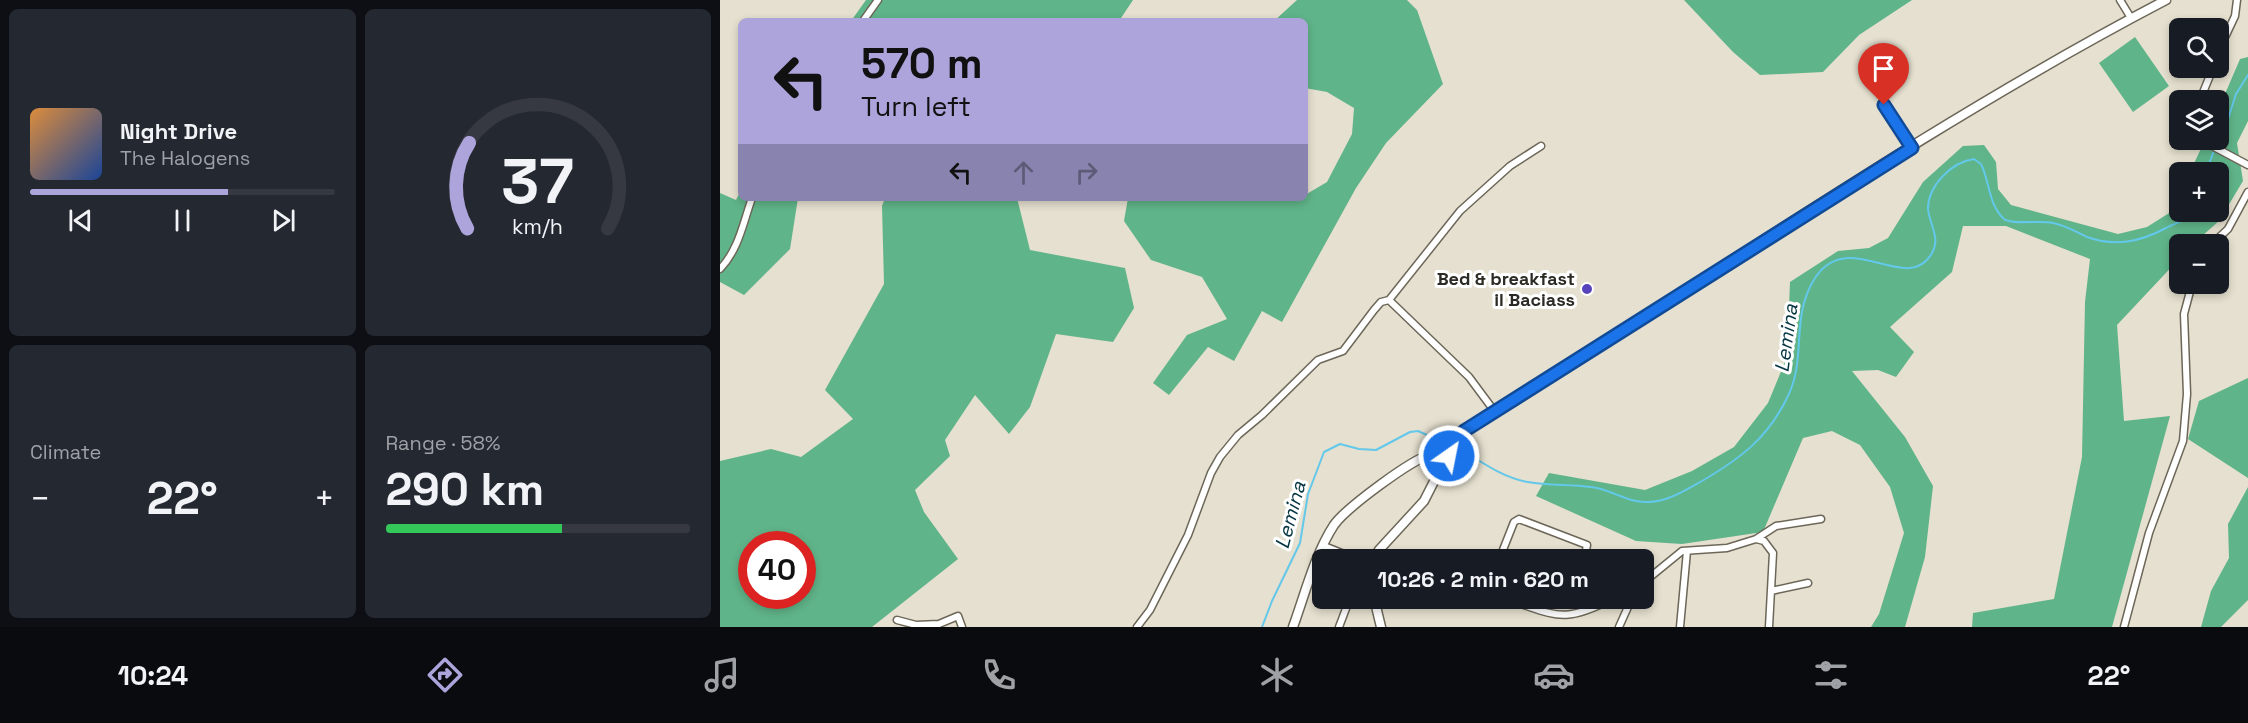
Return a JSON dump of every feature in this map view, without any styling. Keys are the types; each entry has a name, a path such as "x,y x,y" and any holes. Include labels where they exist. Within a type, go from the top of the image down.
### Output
{"street":[{"path":"864,18 878,0"},
{"path":"2120,0 2132,18"},
{"path":"1293,627 1324,546 1334,526 1349,508 1430,454 1446,446 1464,431 1912,148 2166,0"},
{"path":"2229,29 2235,16 2237,0"},
{"path":"1884,105 1912,148"},
{"path":"1137,627 1150,610 1188,535 1211,473 1220,457 1238,435 1262,415 1318,360 1343,351 1374,310 1382,302 1389,300 1460,211 1510,166 1541,146"},
{"path":"2218,150 2248,165"},
{"path":"2223,234 2228,229 2248,192"},
{"path":"720,269 729,260 740,238 751,201"},
{"path":"2124,627 2148,533 2183,441 2187,394 2184,314 2189,294"},
{"path":"1389,300 1432,345 1469,377 1495,412"},
{"path":"1378,549 1424,501 1445,462 1446,446"},
{"path":"1503,549 1514,522 1519,519 1587,545 1586,549"},
{"path":"1654,574 1677,554 1727,548 1756,539 1776,526 1821,519"},
{"path":"1756,539 1767,543 1773,553 1769,627"},
{"path":"1324,546 1332,549"},
{"path":"1680,627 1687,551"},
{"path":"1771,591 1808,583"},
{"path":"1339,627 1346,609"},
{"path":"1377,609 1381,627"},
{"path":"1536,609 1560,617 1592,609"},
{"path":"1619,627 1627,609"},
{"path":"897,620 916,625 939,624 958,616 962,627"}],"green space":[{"path":"866,0 1133,0 1121,18 853,18"},
{"path":"1297,0 1407,0 1417,10 1443,84 1386,143 1356,188 1282,322 1262,311 1234,361 1208,347 1169,395 1153,383 1187,335 1227,319 1202,277 1151,260 1124,221 1127,201 1308,201 1308,193 1327,182 1352,134 1354,108 1327,92 1308,89 1308,18 1277,18"},
{"path":"1684,0 1912,0 1859,35 1823,72 1760,75 1733,52"},
{"path":"2135,37 2169,86 2133,112 2099,63"},
{"path":"2248,57 2248,121 2237,143 2243,181 2229,204 2229,162 2195,162 2200,150 2229,150 2229,90 2227,90 2240,59"},
{"path":"1984,145 1996,162 1998,189 2011,205 2118,234 2147,227 2169,213 2169,222 2218,222 2204,234 2169,234 2169,270 2117,325 2124,421 2170,416 2112,627 1972,627 1973,613 2054,599 2082,457 2085,302 2090,259 2006,226 1963,226 1952,272 1890,327 1914,352 1896,377 1878,370 1852,371 1905,437 1933,486 1925,557 1905,627 1871,627 1879,614 1904,533 1890,487 1860,445 1832,431 1803,438 1763,532 1682,544 1636,541 1536,496 1549,473 1645,490 1692,471 1734,447 1768,403 1787,357 1790,282 1838,251 1869,248 1888,238 1923,182 1963,146"},
{"path":"720,193 736,200 738,196 738,201 798,201 790,249 744,295 720,282"},
{"path":"884,201 1018,201 1030,250 1125,268 1134,308 1113,342 1056,334 1030,407 1009,434 975,395 945,440 950,456 915,490 924,512 958,559 872,627 720,627 720,461 771,449 801,457 853,419 825,390 884,284 882,206"},
{"path":"2248,378 2248,478 2188,439 2199,401"},
{"path":"2248,487 2248,600 2221,627 2201,627 2211,591 2229,558 2228,524"}],"waterway":[{"name":"Lemina","path":"2229,116 2236,94 2248,75"},
{"name":"Lemina","path":"2210,162 2214,150"},
{"name":"Lemina","path":"1459,448 1492,468 1519,480 1598,488 1640,502 1662,500 1696,484 1729,464 1752,446 1772,424 1780,411 1794,381 1803,307 1815,278 1829,264 1844,258 1860,259 1893,267 1908,268 1921,265 1932,253 1935,242 1928,209 1932,191 1943,176 1966,161 1974,159 1981,164 1995,207 2008,221 2053,223 2087,237 2108,242 2137,240 2180,222"},
{"name":"Lemina","path":"1262,627 1300,543 1308,494 1324,452 1340,444 1359,449 1376,450 1410,432 1418,431 1436,439"}],"place":[{"name":"Bed & breakfast il Baciass","path":"1587,289"}],"route":[{"path":"1449,456 1453,444 1464,431 1912,148 1884,105"}]}
